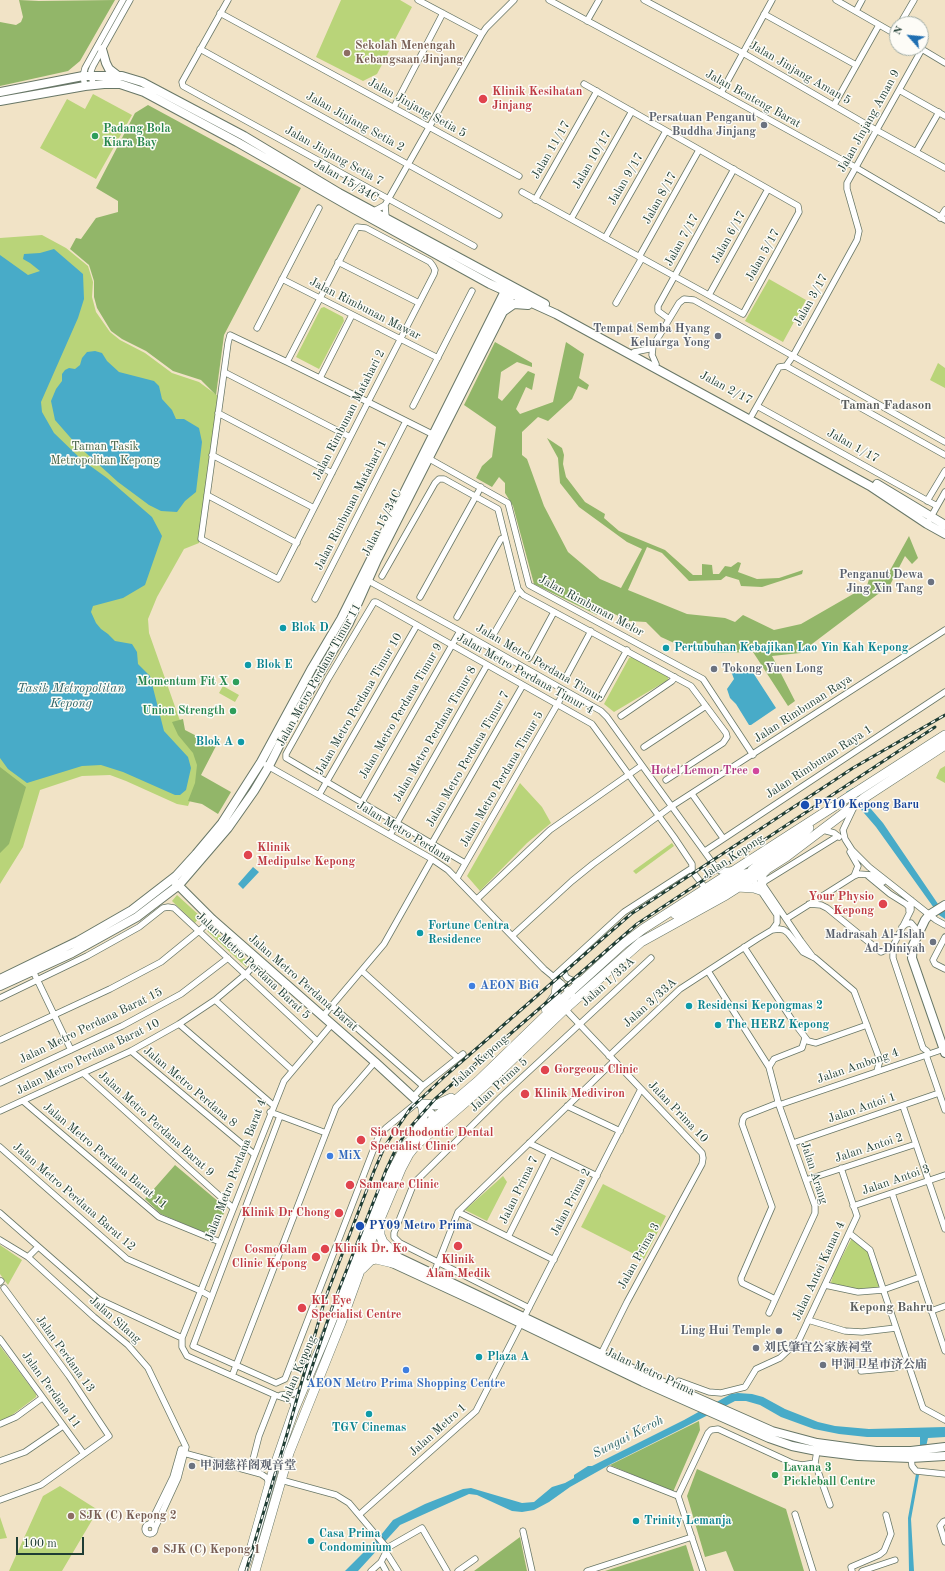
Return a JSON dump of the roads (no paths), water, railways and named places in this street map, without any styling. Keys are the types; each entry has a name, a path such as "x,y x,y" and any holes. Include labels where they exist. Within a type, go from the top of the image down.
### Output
{"main road":[{"name":"Jalan Kepong","path":"255,1571 289,1453 341,1323 359,1273 366,1246 390,1175 404,1149 412,1138 490,1081 570,1000 592,972 623,944 643,929 945,735"},
{"path":"756,880 769,867 786,857 864,798 945,745"},
{"path":"737,887 754,888 756,880 756,867 793,843 837,804"},
{"path":"643,929 694,906 745,874 756,880"},
{"name":"Jalan Kepong","path":"243,1571 274,1468 303,1387 409,1154 465,1091 512,1047 641,942 737,887 756,880"},
{"path":"512,1047 553,1000 556,995 557,982 568,986 592,972"},
{"path":"418,1101 436,1105 465,1091"},
{"path":"412,1138 424,1117 424,1109 418,1101"},
{"path":"380,1220 380,1235 394,1259"},
{"path":"359,1273 371,1260 394,1259"}],"street":[{"path":"89,85 87,76 88,62 123,0"},
{"path":"87,76 130,0"},
{"path":"200,49 228,0"},
{"path":"418,0 482,34"},
{"path":"386,217 385,206 482,34 514,0"},
{"name":"Jalan Benteng Barat","path":"549,0 721,93 943,219"},
{"path":"587,21 599,0"},
{"name":"Jalan Jinjang Aman 5","path":"644,0 743,53 945,168"},
{"path":"721,93 772,0"},
{"path":"836,0 889,30"},
{"path":"856,11 862,0"},
{"path":"905,16 914,0"},
{"name":"Jalan Jinjang Setia 5","path":"220,13 519,176"},
{"path":"394,108 443,13"},
{"path":"764,14 856,65"},
{"path":"834,105 879,25"},
{"path":"102,49 109,69 118,76"},
{"name":"Jalan Jinjang Setia 7","path":"200,49 182,82 183,86 474,246"},
{"name":"Jalan Jinjang Setia 2","path":"200,49 499,215"},
{"path":"929,54 945,63"},
{"name":"Jalan Jinjang Aman 9","path":"847,183 916,56"},
{"path":"0,92 87,76 118,76 142,82 164,98"},
{"path":"0,101 89,85 112,84 132,87 164,98"},
{"path":"584,84 768,189"},
{"path":"899,90 945,116"},
{"name":"Jalan 11/17","path":"535,200 597,91"},
{"name":"Jalan 15/34C","path":"164,98 244,136 339,193 386,217 510,290"},
{"name":"Jalan 15/34C","path":"164,98 354,210 490,284 510,290"},
{"name":"Jalan 10/17","path":"571,219 632,111"},
{"path":"916,152 939,112"},
{"name":"Jalan 9/17","path":"605,238 666,131"},
{"name":"Jalan 8/17","path":"616,303 700,150"},
{"name":"Jalan 7/17","path":"670,319 658,311 658,306 734,169"},
{"name":"Jalan 3/17","path":"752,415 779,368 786,366 793,356 857,240 859,231 847,189 847,183"},
{"name":"Jalan 5/17","path":"709,295 743,314 799,212 798,206 768,189"},
{"name":"Jalan 6/17","path":"709,295 768,189"},
{"path":"522,192 709,295"},
{"path":"374,211 385,206"},
{"path":"257,328 319,208"},
{"path":"943,219 945,210"},
{"name":"Jalan Rimbunan Matahari 2","path":"207,495 201,539 278,579 434,274 434,270 430,262 366,228 358,227 338,262"},
{"path":"287,362 338,262 419,303"},
{"name":"Jalan Rimbunan Mawar","path":"282,280 438,358"},
{"path":"490,284 499,294 500,310 512,304 519,303 539,307"},
{"name":"Jalan 15/34C","path":"172,879 196,854 222,823 261,762 364,579 510,290"},
{"name":"Jalan 2/17","path":"510,290 870,486 929,520 945,525"},
{"name":"Jalan 2/17","path":"510,290 634,352 752,415 872,482 929,520 945,534"},
{"path":"413,406 472,291"},
{"path":"634,352 649,349 653,346 679,303 684,299 694,300 945,442"},
{"path":"320,378 352,315"},
{"path":"297,543 207,495 228,337 232,335 436,436"},
{"path":"653,346 652,355 656,364"},
{"path":"786,366 945,455"},
{"path":"224,372 350,437"},
{"name":"Jalan 1/17","path":"758,406 937,506"},
{"path":"218,413 332,473"},
{"name":"Jalan Rimbunan Matahari 1","path":"315,599 406,421"},
{"path":"212,454 314,508"},
{"name":"Jalan Rimbunan Melor","path":"425,456 508,503 529,585 703,679 753,755"},
{"path":"927,501 945,471"},
{"path":"382,576 438,479 444,479 498,509 520,592 523,595 691,686 726,733 727,737 723,742 666,780"},
{"path":"420,597 481,487"},
{"path":"929,520 945,492"},
{"path":"457,616 501,539 505,537"},
{"name":"Jalan 15/34C","path":"179,885 225,833 254,791 269,766 287,730 349,623 364,590 364,579"},
{"name":"Jalan Metro Perdana Timur","path":"364,579 460,631 601,712 607,717 714,865"},
{"path":"492,637 517,594 520,592"},
{"name":"Jalan Metro Perdana Timur 4","path":"376,602 592,724 659,816 692,864 692,868 709,887"},
{"name":"Jalan Metro Perdana Timur 11","path":"327,782 286,758 286,754 372,604 376,602"},
{"path":"528,658 554,612"},
{"name":"Jalan Metro Perdana Timur 10","path":"319,795 417,625"},
{"name":"Jalan Rimbunan Raya","path":"512,936 577,877 672,806 945,630"},
{"name":"Jalan Metro Perdana Timur 9","path":"362,802 460,631"},
{"path":"566,678 591,631"},
{"path":"600,698 627,650"},
{"path":"648,662 654,652"},
{"path":"657,667 662,657"},
{"name":"Jalan Metro Perdana Timur 8","path":"390,835 487,665"},
{"path":"621,716 672,681 674,677"},
{"name":"Jalan Metro Perdana Timur 7","path":"432,843 522,685"},
{"name":"Jalan Metro Perdana Timur 5","path":"457,878 565,691"},
{"name":"Jalan Rimbunan Raya 1","path":"705,851 945,692"},
{"path":"644,747 706,706"},
{"name":"Jalan Metro Perdana","path":"261,762 432,859 457,878 557,982 570,1000"},
{"path":"477,899 550,830 641,766"},
{"path":"327,782 465,863"},
{"path":"692,794 723,838"},
{"path":"855,805 843,830 847,844 869,867 911,900"},
{"path":"823,830 838,836 857,862 858,869 854,876"},
{"path":"756,880 838,836"},
{"path":"324,1016 384,944 432,859"},
{"path":"714,865 721,871 736,870"},
{"path":"709,887 718,876 718,871 714,865"},
{"path":"579,980 570,980 565,975 564,970 568,964 624,912 692,868"},
{"path":"786,919 854,876 866,874 872,875 932,913 945,925"},
{"path":"866,874 890,894 909,907 908,917"},
{"path":"0,979 78,941 125,914 155,894 172,879"},
{"name":"Jalan Metro Perdana Barat","path":"172,879 212,919 324,1016 438,1120"},
{"path":"756,880 815,958"},
{"path":"756,880 777,915 777,923 772,930"},
{"path":"0,986 72,952 131,921 179,885"},
{"path":"824,895 823,899 827,908"},
{"path":"911,900 911,910 893,946 893,952 895,964 923,1048 927,1053 945,1110"},
{"path":"808,904 821,905 827,908 881,952 893,946"},
{"path":"944,906 932,913 925,920 913,945 912,958 944,1049"},
{"name":"Jalan Metro Perdana Barat 5","path":"37,980 87,956 139,927 163,908 174,908 317,1041"},
{"path":"0,1040 110,989 161,962 212,919"},
{"path":"902,927 911,923 916,929 918,936"},
{"path":"772,930 784,930 803,952 815,958 854,990 880,1060 877,1072"},
{"name":"Jalan 3/33A","path":"609,1056 680,989 772,930"},
{"path":"945,937 933,960 935,964 945,969"},
{"path":"744,947 805,1038 816,1043 866,1025"},
{"name":"Jalan Metro Perdana Barat 15","path":"0,1083 122,1026 181,994 228,958"},
{"name":"Jalan 1/33A","path":"579,1023 651,958"},
{"name":"Jalan Metro Perdana Barat 10","path":"0,1111 131,1051 179,1024 215,1000 246,974 259,960"},
{"path":"557,982 568,964"},
{"path":"33,971 71,1050"},
{"path":"280,1116 193,1343 194,1347 276,1383 285,1379 380,1135 386,1128 418,1101 423,1086 461,1056 362,971"},
{"name":"Jalan Arang","path":"708,971 769,1067 779,1104 815,1206 815,1213 769,1312"},
{"path":"0,998 37,980"},
{"path":"215,1000 292,1070"},
{"name":"Jalan Prima 10","path":"570,1000 579,1023 702,1153 702,1164"},
{"path":"332,1006 423,1086"},
{"name":"Jalan Prima 5","path":"529,1308 400,1243 394,1237 394,1233 414,1183 579,1023"},
{"path":"179,1024 273,1105"},
{"name":"Jalan Metro Perdana Barat 4","path":"182,1338 270,1112 284,1081 332,1024"},
{"path":"769,1067 774,1059 802,1048 805,1038"},
{"name":"Jalan Ambong 4","path":"880,1060 885,1063 890,1063 944,1049"},
{"name":"Jalan Metro Perdana 8","path":"131,1051 254,1154"},
{"name":"Jalan Ambong 4","path":"775,1299 742,1283 741,1280 772,1207 742,1124 743,1119 745,1116 877,1072 927,1053"},
{"path":"434,1273 458,1212 614,1061"},
{"path":"232,1376 336,1107 375,1062"},
{"name":"Jalan Metro Perdana Barat 9","path":"83,1073 233,1208"},
{"name":"Jalan Prima 2","path":"523,1320 641,1089"},
{"name":"Jalan Antoi 1","path":"793,1143 939,1093"},
{"name":"Jalan Metro Perdana Barat 11","path":"23,1101 159,1217 220,1242"},
{"path":"567,1106 620,1131"},
{"path":"903,1106 945,1229"},
{"path":"270,1112 326,1133"},
{"path":"529,1143 597,1176"},
{"name":"Jalan Antoi 2","path":"806,1180 916,1144"},
{"name":"Jalan Metro Perdana Barat 12","path":"0,1147 127,1260 210,1296"},
{"name":"Jalan Prima 7","path":"508,1237 550,1153"},
{"name":"Jalan Prima 3","path":"600,1357 627,1302 702,1164"},
{"name":"Jalan Antoi Kanan 4","path":"679,1381 709,1392 721,1393 745,1387 756,1369 780,1358 799,1340 857,1216 841,1168"},
{"name":"Jalan Antoi 3","path":"853,1206 945,1175"},
{"path":"239,1193 249,1197"},
{"path":"892,1193 945,1351"},
{"path":"458,1212 554,1260"},
{"path":"0,1213 98,1299 182,1338 182,1347 187,1356 275,1395 293,1401 294,1410"},
{"path":"849,1233 870,1250 923,1408 945,1420"},
{"name":"Jalan Silang","path":"0,1240 28,1257 94,1317 128,1345 148,1368 183,1444 183,1453 153,1526"},
{"name":"Jalan Metro Prima","path":"366,1246 681,1395 744,1423 775,1440 817,1451 858,1456 911,1458 945,1456"},
{"path":"28,1257 38,1247"},
{"name":"Jalan Metro Prima","path":"394,1259 434,1273 523,1320"},
{"path":"825,1285 851,1292 883,1290 920,1277"},
{"name":"Jalan Perdana 13","path":"4,1288 109,1433 108,1437 84,1454"},
{"path":"931,1310 945,1306"},
{"name":"Jalan Metro 1","path":"360,1514 473,1415 523,1320"},
{"path":"808,1320 845,1331 862,1332 896,1328"},
{"name":"Jalan Perdana 11","path":"0,1339 84,1454"},
{"path":"861,1371 894,1368 908,1364"},
{"path":"275,1395 292,1394 298,1392 303,1387"},
{"path":"250,1471 259,1436 275,1395"},
{"path":"0,1424 16,1417 42,1398"},
{"name":"Jalan Metro Prima","path":"744,1423 823,1444 876,1451 911,1451 945,1447"},
{"path":"0,1461 25,1452 63,1426"},
{"path":"703,1571 678,1496 708,1433 714,1429 718,1429 792,1462 802,1465 815,1463"},
{"path":"817,1451 815,1463 830,1505"},
{"path":"183,1453 261,1474 267,1478 269,1485"},
{"path":"0,1500 41,1485 84,1454"},
{"path":"911,1458 912,1466 916,1471 945,1474"},
{"path":"261,1474 268,1473 274,1468"},
{"path":"610,1469 678,1496"},
{"path":"281,1480 336,1495 349,1503 360,1514 386,1548 398,1571"},
{"path":"795,1514 813,1571"},
{"path":"852,1569 884,1551 891,1534 886,1515"},
{"path":"945,1521 940,1526 945,1542"},
{"path":"371,1571 381,1562 386,1548 422,1528 447,1571"},
{"path":"523,1531 532,1571"},
{"path":"587,1571 692,1537"},
{"path":"458,1571 475,1559"},
{"path":"862,1571 895,1560"},
{"path":"381,1562 386,1571"}],"water":[{"name":"Tasik Metropolitan Kepong","path":"54,249 83,274 84,299 78,318 41,402 42,412 54,433 82,460 107,478 152,517 162,536 145,585 123,598 93,606 91,612 96,623 115,641 132,644 137,652 138,664 150,676 164,731 188,757 191,768 186,790 180,795 175,795 123,772 101,765 82,766 27,783 8,769 0,758 0,255 28,275 40,271 23,259 24,254 40,253"},
{"path":"95,351 102,353 107,361 119,372 154,381 159,386 162,399 172,410 176,419 184,419 199,428 202,442 196,492 185,501 177,512 161,511 149,505 118,482 76,444 55,420 51,401 56,389 62,381 62,374 69,368 75,369 80,365 82,358 87,352"},
{"path":"739,666 750,668 776,708 751,725 749,725 736,704 730,698 727,689 734,679 731,671"},
{"path":"853,788 883,823 938,904 945,910 945,919 939,915 876,827 846,792"},
{"path":"253,867 259,872 243,889 238,884"},
{"path":"731,1394 752,1394 763,1397 785,1409 818,1422 835,1426 869,1429 945,1427 945,1437 928,1438 926,1447 920,1446 920,1437 867,1437 839,1434 814,1429 781,1417 760,1405 746,1401 735,1401 611,1464 570,1487 549,1502 534,1510 522,1512 512,1511 477,1495 469,1494 400,1525 358,1571 345,1571 381,1535 393,1520 425,1504 463,1489 471,1488 522,1503 534,1502 552,1487 565,1483 574,1478 574,1475 588,1466 592,1466 684,1420"},
{"path":"916,1474 919,1475 911,1519 914,1571 909,1571 908,1518"}],"railway":[{"path":"246,1571 325,1299 385,1146 410,1109 445,1076 631,914 853,768 945,715"},
{"path":"308,1379 334,1302 386,1170 406,1132 435,1099 637,924 935,727"}],"place":[{"name":"Sekolah Menengah Kebangsaan Jinjang","path":"347,53"},
{"name":"Klinik Kesihatan Jinjang","path":"483,99"},
{"name":"Persatuan Penganut Buddha Jinjang","path":"764,125"},
{"name":"Padang Bola Kiara Bay","path":"95,136"},
{"name":"Tempat Semba Hyang Keluarga Yong","path":"718,336"},
{"name":"Penganut Dewa Jing Xin Tang","path":"931,582"},
{"name":"Blok D","path":"283,628"},
{"name":"Pertubuhan Kebajikan Lao Yin Kah Kepong","path":"666,648"},
{"name":"Blok E","path":"248,665"},
{"name":"Tokong Yuen Long","path":"714,669"},
{"name":"Momentum Fit X","path":"236,682"},
{"name":"Union Strength","path":"233,711"},
{"name":"Blok A","path":"241,742"},
{"name":"Hotel Lemon Tree","path":"756,771"},
{"name":"PY10 Kepong Baru","path":"805,805"},
{"name":"Klinik Medipulse Kepong","path":"248,855"},
{"name":"Your Physio Kepong","path":"883,904"},
{"name":"Fortune Centra Residence","path":"420,933"},
{"name":"Madrasah Al-Islah Ad-Diniyah","path":"933,942"},
{"name":"AEON BiG","path":"472,986"},
{"name":"Residensi Kepongmas 2","path":"689,1006"},
{"name":"The HERZ Kepong","path":"718,1025"},
{"name":"Gorgeous Clinic","path":"545,1070"},
{"name":"Klinik Mediviron","path":"525,1094"},
{"name":"Sia Orthodontic Dental Specialist Clinic","path":"361,1140"},
{"name":"MiX","path":"330,1156"},
{"name":"Samcare Clinic","path":"350,1185"},
{"name":"Klinik Dr Chong","path":"339,1213"},
{"name":"PY09 Metro Prima","path":"360,1226"},
{"name":"Klinik Alam Medik","path":"458,1246"},
{"name":"Klinik Dr. Ko","path":"325,1249"},
{"name":"CosmoGlam Clinic Kepong","path":"316,1257"},
{"name":"KL Eye Specialist Centre","path":"302,1308"},
{"name":"Ling Hui Temple","path":"779,1331"},
{"name":"刘氏肇宜公家族祠堂","path":"756,1348"},
{"name":"Plaza A","path":"479,1357"},
{"name":"甲洞卫星市济公庙","path":"823,1365"},
{"name":"AEON Metro Prima Shopping Centre","path":"406,1370"},
{"name":"TGV Cinemas","path":"369,1414"},
{"name":"甲洞慈祥阁观音堂","path":"192,1466"},
{"name":"Lavana 3 Pickleball Centre","path":"775,1475"},
{"name":"SJK (C) Kepong 2","path":"71,1516"},
{"name":"Trinity Lemanja","path":"636,1521"},
{"name":"Casa Prima Condominium","path":"311,1541"},
{"name":"SJK (C) Kepong 1","path":"155,1550"}],"district":[{"name":"Taman Fadason","path":"886,406"},
{"name":"Kepong Bahru","path":"891,1308"}],"park label":[{"name":"Taman Tasik Metropolitan Kepong","path":"105,454"}],"water label":[{"name":"Sungai Keroh","path":"628,1437"}]}
